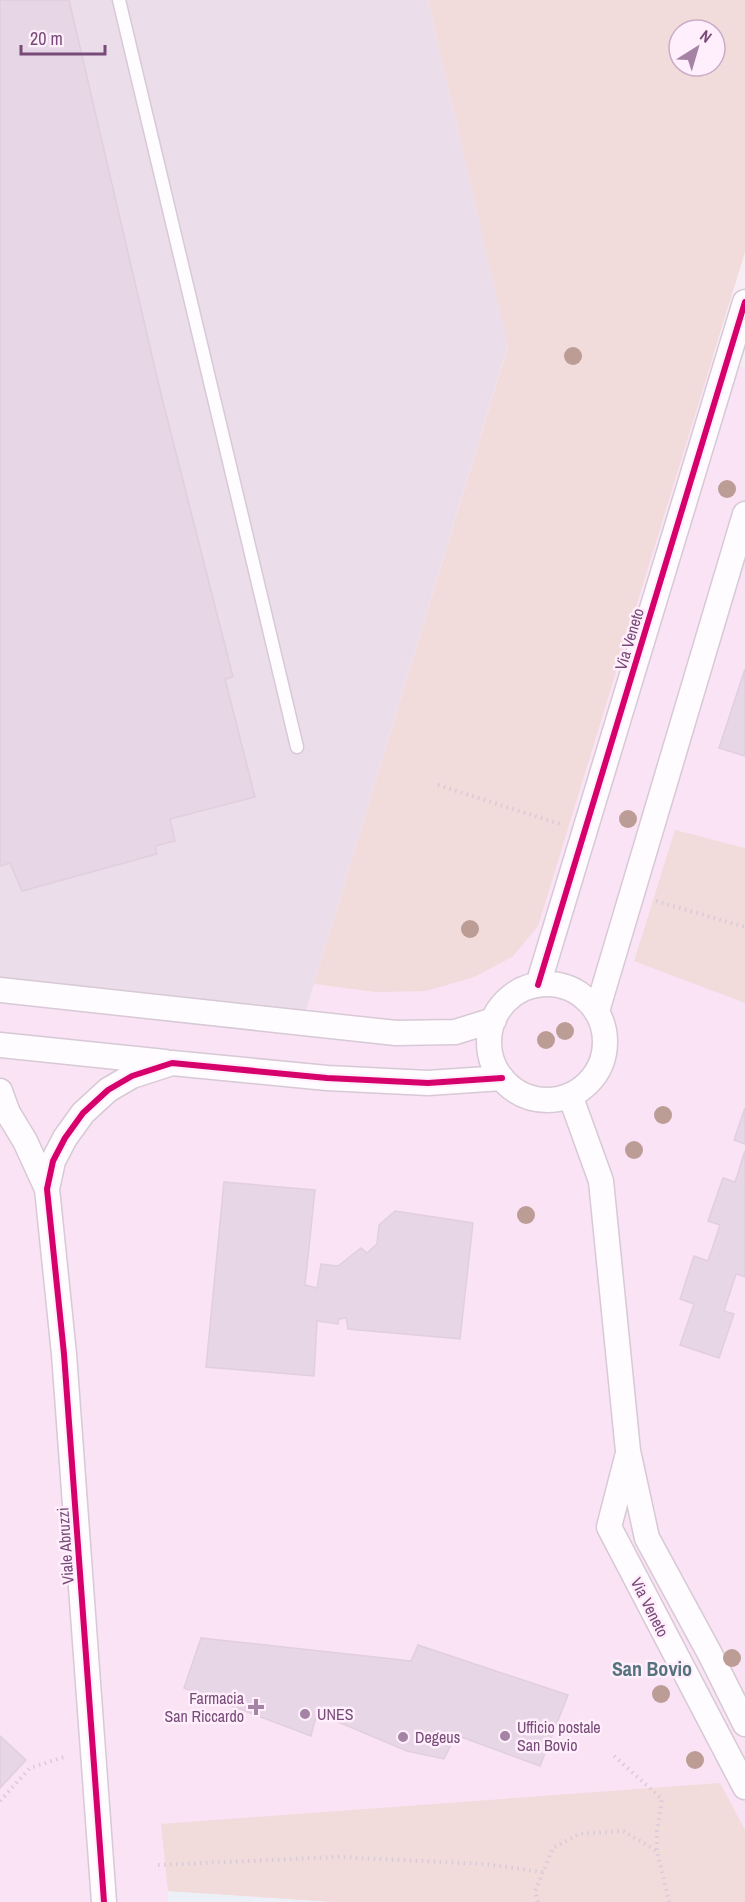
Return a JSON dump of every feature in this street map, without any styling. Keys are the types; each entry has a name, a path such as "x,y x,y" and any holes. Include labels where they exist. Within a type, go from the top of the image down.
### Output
{"street":[{"name":"Via Veneto","path":"538,985 745,302"},
{"path":"597,1011 745,514"},
{"path":"556,984 585,997 597,1011 605,1037 605,1052 601,1066 581,1090 555,1100 542,1100 515,1090 502,1078 492,1058 491,1029 494,1020 508,999 525,988 556,984"},
{"path":"2,995 396,1033 455,1032 494,1020"},
{"path":"0,1045 327,1078 428,1083 502,1078"},
{"path":"47,1189 53,1161 65,1137 83,1113 108,1090 132,1076 172,1063"},
{"path":"0,1091 8,1113 25,1141 47,1189"},
{"name":"Via Veneto","path":"570,1095 601,1181 628,1451 647,1538 745,1724"},
{"name":"Viale Abruzzi","path":"47,1189 64,1354 104,1902"},
{"name":"Via Veneto","path":"628,1451 609,1527 745,1787"}],"lane":[{"path":"120,0 297,747"}],"path":[{"path":"438,785 584,832"},
{"path":"632,895 745,927"},
{"path":"0,1801 30,1768 70,1756 94,1767"},
{"path":"614,1756 662,1799 657,1831 657,1851 669,1902"},
{"path":"538,1902 535,1891 553,1848 579,1834 623,1831 657,1851"},
{"path":"158,1865 338,1857 484,1864 543,1872"}],"shaded area":[{"path":"0,0 428,0 508,345 306,1010 0,979"},
{"path":"428,0 745,0 745,252 538,926 512,957 474,977 426,991 375,992 314,984 508,346"},
{"path":"709,355 745,368 745,848 675,831 634,960 745,1003 745,1902 0,1902 0,979 305,1010 314,984 375,992"},
{"path":"675,830 745,848 745,1003 634,961"},
{"path":"720,1783 745,1830 745,1902 336,1902 168,1891 161,1824"},
{"path":"168,1891 336,1902 168,1902"}],"building":[{"path":"0,0 69,0 160,390 233,677 225,679 255,797 170,819 175,841 155,846 157,854 22,891 10,863 0,866"},
{"path":"745,669 745,756 719,748"},
{"path":"745,1108 745,1144 734,1140"},
{"path":"745,1151 745,1277 736,1274 724,1311 734,1314 719,1358 680,1345 694,1304 680,1299 694,1256 708,1261 720,1225 708,1221 723,1178 735,1182"},
{"path":"224,1182 315,1190 305,1285 317,1288 321,1264 338,1266 361,1248 367,1253 377,1244 379,1225 395,1211 473,1223 460,1339 348,1329 346,1318 339,1319 338,1324 317,1321 314,1376 206,1367"},
{"path":"201,1638 411,1661 418,1645 568,1695 540,1766 456,1735 444,1759 407,1751 317,1713 311,1736 184,1688"},
{"path":"0,1736 26,1760 0,1788"}],"cycle path":[{"path":"538,985 745,302"},
{"path":"104,1902 64,1354 47,1189 53,1161 65,1138 83,1113 108,1090 132,1076 172,1063 327,1078 428,1083 502,1078"}],"place":[{"name":"Farmacia San Riccardo","path":"256,1707"},
{"name":"UNES","path":"305,1714"},
{"name":"Ufficio postale San Bovio","path":"505,1736"},
{"name":"Degeus","path":"403,1737"}],"district":[{"name":"San Bovio","path":"652,1668"}]}
